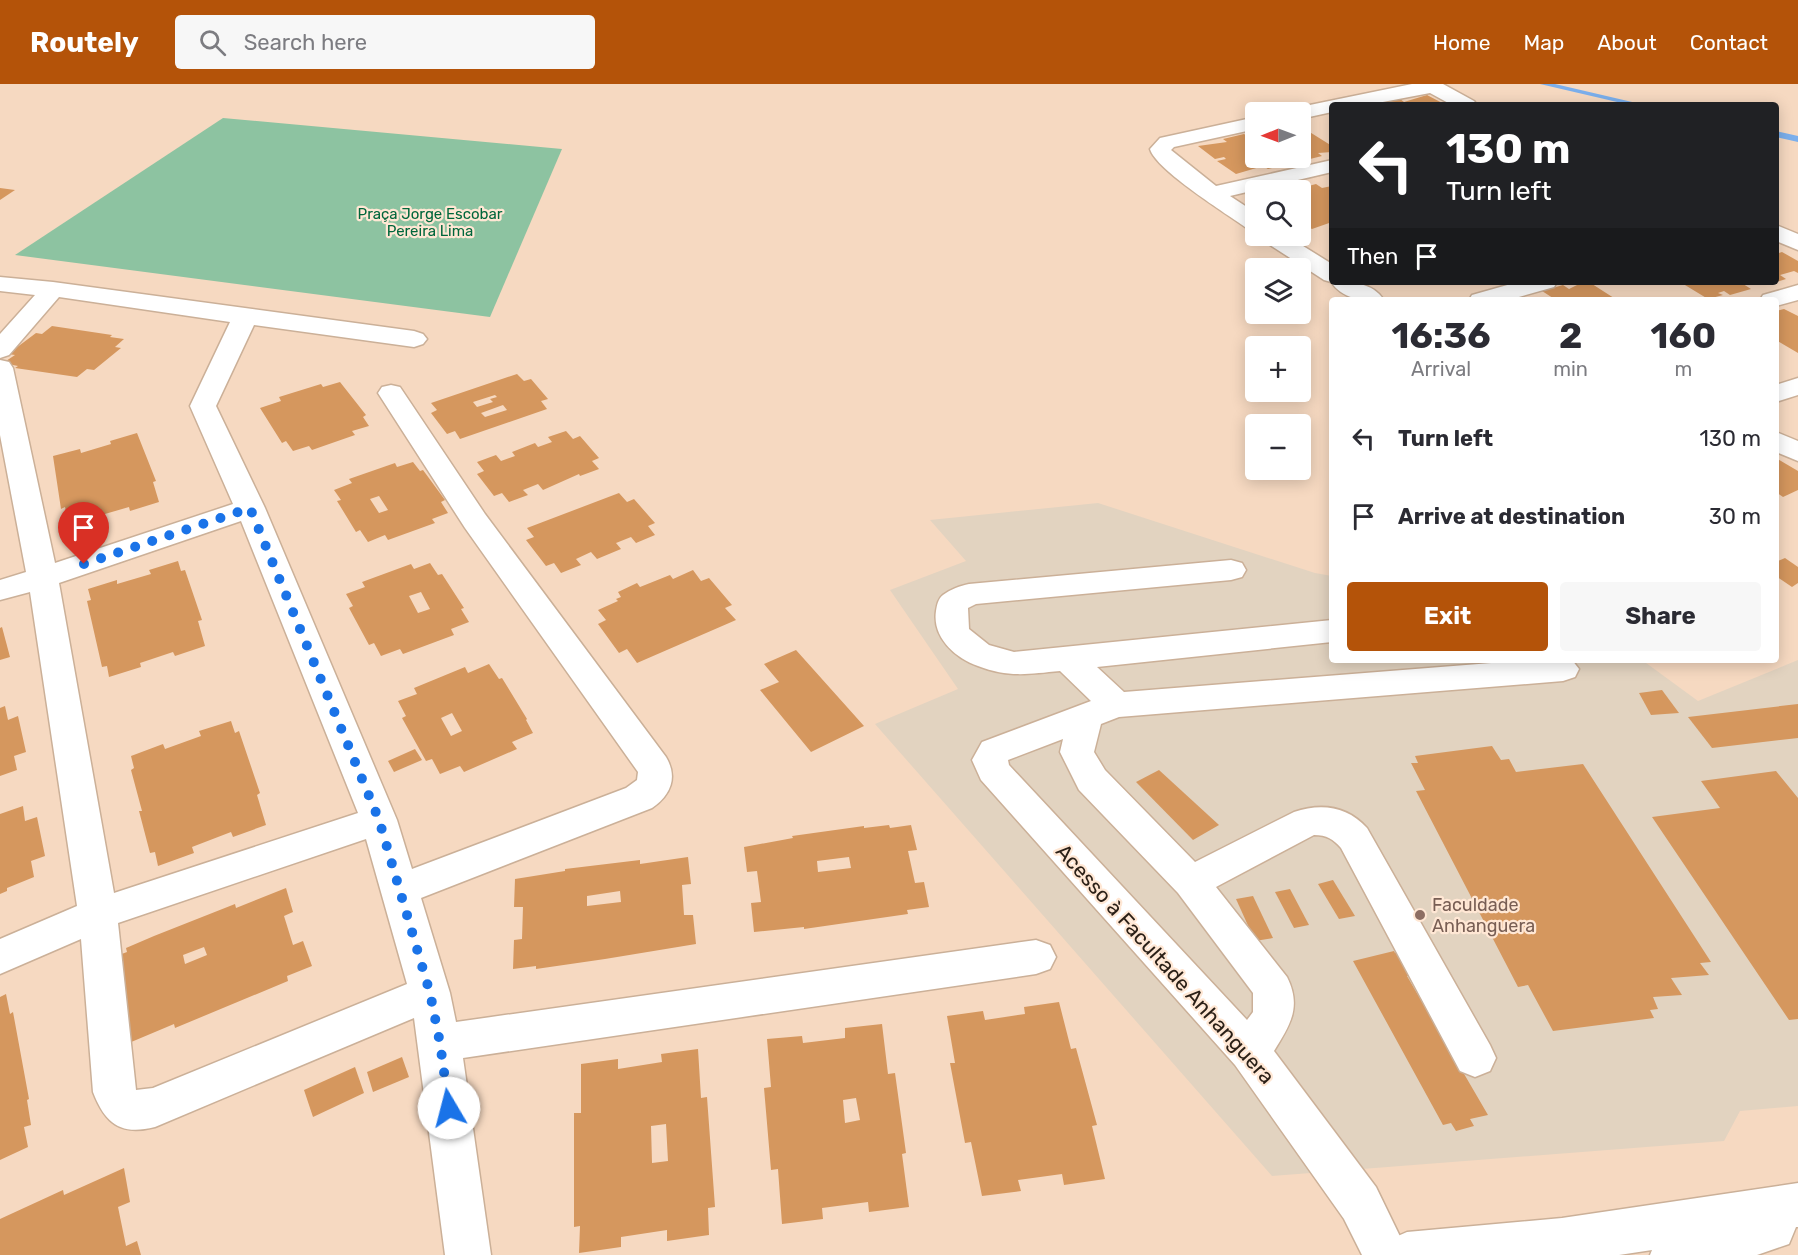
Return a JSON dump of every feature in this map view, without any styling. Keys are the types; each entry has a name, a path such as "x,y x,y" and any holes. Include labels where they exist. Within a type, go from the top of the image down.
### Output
{"street":[{"path":"1353,102 1434,87 1462,102"},
{"path":"1311,111 1329,107"},
{"path":"1245,125 1167,142 1160,149 1162,155 1245,216"},
{"path":"1212,194 1329,167"},
{"path":"1779,234 1798,243"},
{"path":"1287,246 1305,258"},
{"path":"1311,259 1329,254"},
{"path":"1311,262 1329,273"},
{"path":"0,285 53,289 414,339"},
{"path":"1348,285 1367,297"},
{"path":"1492,297 1534,285"},
{"path":"0,350 53,289"},
{"path":"1779,298 1798,292"},
{"path":"245,317 203,404 250,508 379,820 430,993 440,1043 468,1255"},
{"path":"0,368 43,578 98,914 114,1092 117,1102 126,1108 140,1111 155,1107 430,993"},
{"path":"1779,393 1798,386"},
{"path":"392,393 476,521 654,766 657,774 655,784 649,792 639,798 400,890"},
{"path":"1779,442 1798,453"},
{"path":"0,590 43,578 250,508"},
{"path":"1231,570 969,594 953,603 950,615 956,634 977,655 994,661 1014,664 1329,631"},
{"path":"1066,657 1101,711"},
{"path":"1101,711 1563,669"},
{"path":"1101,711 1077,752 1092,780 1191,882 1274,989 1273,1016 1250,1052"},
{"name":"Acesso à Facultade Anhanguera","path":"1101,711 993,751 990,760 993,771 1250,1052 1360,1203 1386,1255"},
{"path":"0,957 98,914 379,820"},
{"path":"1191,882 1307,822 1327,820 1346,828 1354,838 1475,1058"},
{"path":"440,1043 1036,957"},
{"path":"1407,1255 1562,1241 1798,1205"},
{"path":"1673,1255 1798,1222"}],"shaded area":[{"name":"Faculdade Anhanguera","path":"1098,503 1315,573 1329,575 1329,663 1646,663 1698,701 1798,660 1798,1106 1740,1111 1724,1141 1272,1176 875,724 958,689 890,590 966,561 930,520"}],"green space":[{"name":"Praça Jorge Escobar Pereira Lima","path":"223,118 562,149 490,317 15,255"}],"building":[{"path":"1427,95 1440,102 1404,102"},
{"path":"1400,99 1404,102 1385,102"},
{"path":"1311,133 1329,144 1329,152 1318,153 1322,156 1311,159"},
{"path":"1245,135 1245,168 1256,168 1236,174 1217,161 1226,159 1224,157 1215,159 1198,146 1227,142 1223,139"},
{"path":"1316,184 1322,188 1329,187 1329,223 1312,229 1311,185"},
{"path":"0,188 15,190 0,200"},
{"path":"1782,252 1798,261 1798,273 1794,271 1780,275 1786,279 1779,281 1779,253"},
{"path":"1563,285 1569,289 1577,285 1594,285 1612,297 1551,297 1542,291"},
{"path":"1685,285 1745,285 1751,289 1730,295 1724,291 1718,293 1723,295 1705,297"},
{"path":"1784,309 1798,316 1798,353 1779,342 1779,310"},
{"path":"52,326 112,335 110,337 124,339 115,347 121,348 94,370 87,369 77,377 15,368 18,366 3,363 15,355 8,354 36,333 42,334"},
{"path":"517,374 524,381 531,379 548,399 541,401 547,409 460,439 455,431 447,434 431,413 437,410 431,403","holes":["495,395 497,397 490,399 493,402 477,407 473,402","503,405 507,410 485,417 481,413"]},
{"path":"340,382 366,415 363,417 369,426 352,431 355,435 312,450 309,446 293,451 286,441 282,443 260,408 281,401 279,397 321,384 323,387"},
{"path":"566,431 573,439 580,436 599,458 592,461 599,469 580,476 579,474 543,490 538,484 523,490 528,495 509,502 502,493 494,496 477,474 484,471 477,462 496,455 501,461 515,456 512,452 535,443 538,447 552,442 548,437"},
{"path":"137,433 156,481 153,482 159,502 130,511 129,507 98,516 99,520 70,528 65,507 61,509 53,456 80,449 81,453"},
{"path":"1779,460 1798,471 1798,490 1783,497 1779,494"},
{"path":"413,462 420,471 423,470 445,500 441,502 448,513 432,519 435,523 388,540 385,535 368,542 360,530 356,532 337,501 341,500 334,490 352,483 349,479 395,463 397,467","holes":["379,496 388,510 379,513 370,499"]},
{"path":"619,493 627,502 634,499 655,523 648,526 655,535 636,543 631,537 616,543 621,549 597,559 591,552 576,559 581,565 561,573 554,563 546,566 526,540 534,537 527,528"},
{"path":"1785,558 1798,567 1798,583 1792,587 1779,578 1779,561"},
{"path":"178,561 181,571 185,570 202,620 198,621 205,646 175,656 173,652 140,663 141,667 109,677 107,666 102,667 87,601 91,600 88,589 117,580 117,584 151,574 149,570"},
{"path":"430,563 438,575 442,574 464,608 461,609 469,622 451,629 454,635 403,654 400,649 381,656 374,643 369,645 349,608 353,606 346,594 365,587 362,582 411,564 414,569","holes":["421,592 430,609 418,613 409,596"]},
{"path":"693,570 701,581 709,578 732,605 725,608 736,620 637,663 627,649 619,653 598,624 606,620 598,610 618,601 616,599 621,597 618,592 637,583 640,587 670,575 673,579"},
{"path":"2,627 10,657 0,660 0,628"},
{"path":"796,650 864,726 811,752 760,690 779,682 764,664"},
{"path":"489,664 499,679 502,678 533,733 512,742 517,749 464,772 460,766 440,774 432,759 426,761 402,718 406,716 398,701 417,694 414,688 465,667 468,673","holes":["452,713 462,731 451,736 441,718"]},
{"path":"1662,690 1679,713 1651,715 1639,693"},
{"path":"1798,704 1798,738 1712,748 1688,717"},
{"path":"5,706 8,720 18,716 26,752 14,756 17,770 0,776 0,708"},
{"path":"231,721 235,733 239,731 260,793 257,795 266,825 233,837 231,832 192,847 194,853 158,866 155,852 150,853 139,811 142,811 131,770 134,768 131,756 163,744 165,749 201,736 199,731"},
{"path":"1492,746 1501,760 1509,759 1516,772 1583,764 1711,962 1700,963 1709,975 1671,978 1682,995 1653,997 1658,1009 1650,1010 1654,1018 1553,1031 1528,985 1518,987 1416,791 1425,790 1411,763 1418,763 1415,756"},
{"path":"415,749 422,760 394,772 388,761"},
{"path":"1159,770 1219,825 1193,840 1136,782"},
{"path":"1776,771 1798,798 1798,1019 1789,1020 1652,817 1720,808 1701,781"},
{"path":"23,806 25,821 37,817 45,856 31,861 34,877 7,888 7,891 0,894 0,814"},
{"path":"911,825 917,850 908,851 915,883 924,882 929,907 907,910 908,914 804,929 804,927 754,932 751,903 761,902 757,871 747,872 744,847 793,838 792,836 864,826 864,828","holes":["849,857 851,868 818,872 817,861"]},
{"path":"688,857 691,884 682,885 684,915 693,915 696,944 536,969 536,966 513,969 514,940 522,939 523,907 514,907 515,879 565,871 565,869 640,860 640,864","holes":["620,891 621,902 587,906 587,896"]},
{"path":"1333,880 1355,916 1339,919 1318,884"},
{"path":"286,888 293,912 284,916 293,945 303,941 312,966 287,976 288,981 175,1028 174,1024 117,1048 100,962 127,952 126,948 154,936 235,904 236,908","holes":["204,947 207,955 185,964 183,955"]},
{"path":"1290,889 1309,925 1294,928 1275,892"},
{"path":"1253,896 1273,938 1255,941 1236,899"},
{"path":"1394,951 1395,953 1402,951 1416,975 1407,976 1488,1115 1470,1119 1474,1126 1456,1131 1451,1123 1443,1125 1353,961"},
{"path":"6,994 10,1014 13,1012 29,1099 27,1100 31,1125 24,1127 28,1147 0,1160 0,997"},
{"path":"1059,1002 1071,1049 1076,1048 1097,1125 1092,1126 1105,1179 1064,1185 1062,1174 1018,1180 1021,1191 982,1196 971,1142 965,1143 950,1063 955,1063 947,1016 983,1011 985,1020 1025,1014 1024,1007"},
{"path":"882,1024 888,1074 895,1073 906,1153 902,1154 909,1207 869,1212 868,1202 822,1208 823,1219 782,1224 778,1169 771,1170 764,1088 771,1087 767,1039 802,1036 803,1043 845,1038 845,1028","holes":["856,1098 860,1120 845,1123 843,1100"]},
{"path":"698,1049 701,1098 707,1097 715,1207 708,1208 709,1235 667,1241 667,1230 621,1237 621,1247 579,1253 580,1226 574,1227 574,1113 581,1113 581,1064 618,1059 618,1069 662,1062 661,1054","holes":["666,1124 668,1161 652,1163 651,1126"]},
{"path":"402,1057 409,1077 373,1092 367,1072"},
{"path":"355,1067 364,1093 313,1117 304,1090"},
{"path":"124,1168 130,1202 118,1207 126,1246 137,1241 141,1255 0,1255 0,1219 63,1190 64,1195"}],"waterway":[{"path":"1544,84 1627,102"},
{"path":"1779,135 1798,139"}],"place":[{"name":"Faculdade Anhanguera","path":"1420,915"}],"route":[{"path":"84,564 250,508 379,820 430,993 449,1108"}]}
